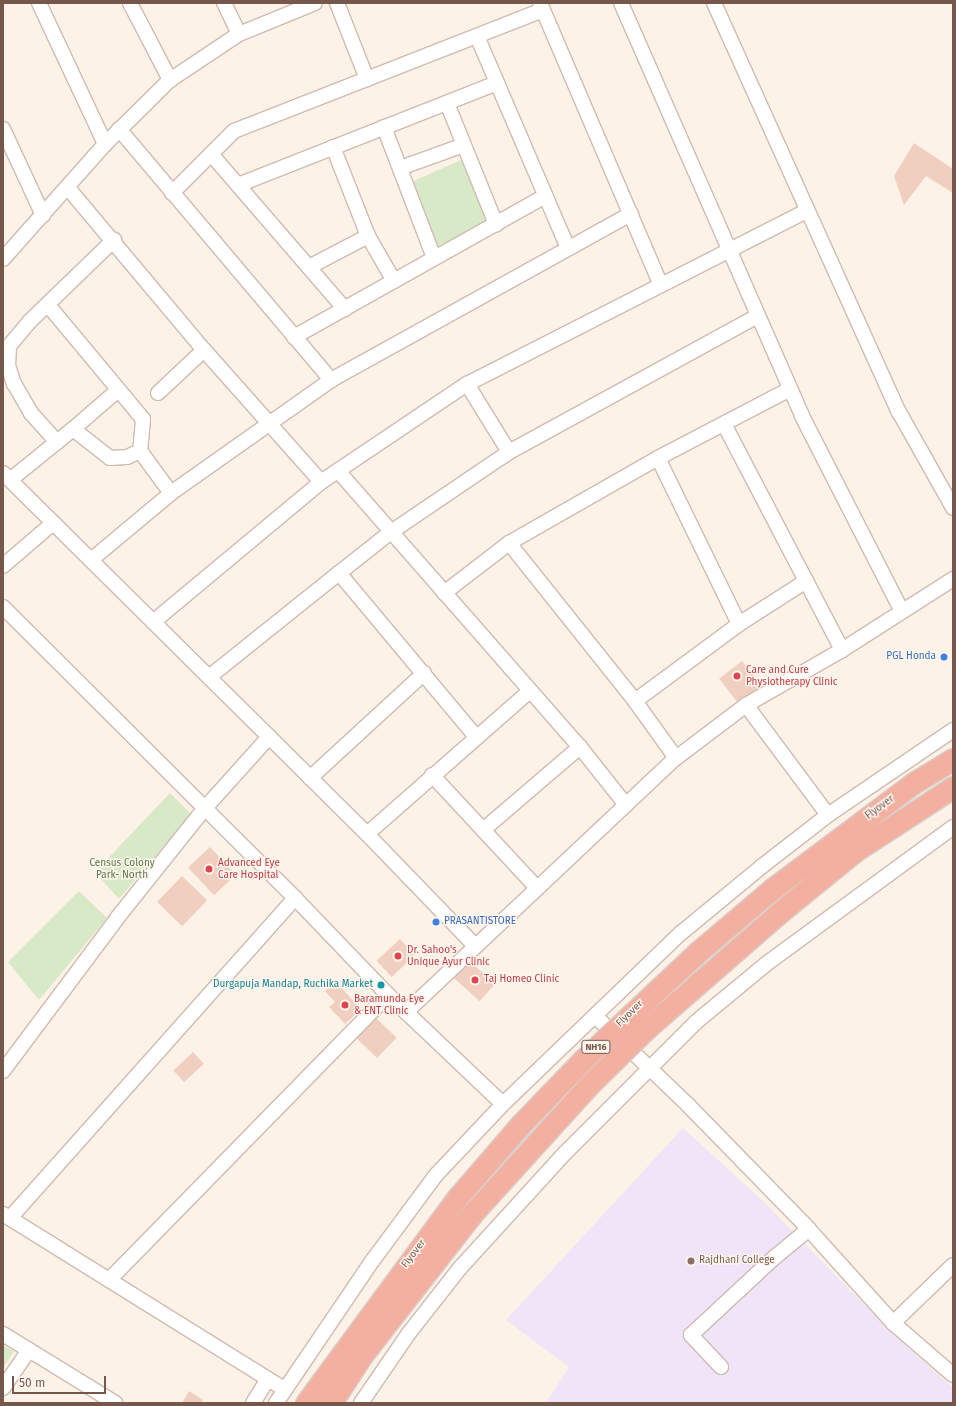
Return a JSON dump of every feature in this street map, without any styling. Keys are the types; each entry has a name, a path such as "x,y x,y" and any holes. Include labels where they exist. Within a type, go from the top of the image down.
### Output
{"highway":[{"name":"Flyover","path":"306,1403 458,1197 521,1124 589,1054 698,952 771,890 870,814 953,759"},
{"name":"Flyover","path":"331,1403 368,1348 472,1214 588,1085 710,972 797,898 855,851 953,787"}],"street":[{"path":"39,3 105,144"},
{"path":"130,3 170,80"},
{"path":"224,3 239,34"},
{"path":"3,259 68,188 105,144 170,80 239,34 315,3"},
{"path":"337,3 367,79"},
{"path":"621,3 790,389 902,611"},
{"path":"714,3 806,211 899,412 953,508"},
{"path":"172,192 234,131 476,36 541,7 661,285"},
{"path":"476,36 568,248"},
{"path":"238,185 497,83"},
{"path":"447,103 496,224"},
{"path":"384,127 434,258"},
{"path":"3,129 43,215"},
{"path":"119,129 331,380"},
{"path":"400,168 464,145"},
{"path":"333,147 368,236 394,281"},
{"path":"211,154 345,309"},
{"path":"68,188 114,240 204,350 270,422 321,482"},
{"path":"294,337 545,196"},
{"path":"153,622 321,482 339,472 467,384 806,211"},
{"path":"91,560 171,493 331,380 631,214"},
{"path":"309,267 368,236"},
{"path":"57,442 31,413 14,384 8,366 9,346 30,321 114,240"},
{"path":"48,305 143,419 140,451 171,493"},
{"path":"209,677 391,532 509,452 757,316"},
{"path":"158,393 204,350"},
{"path":"467,384 509,452"},
{"path":"444,592 508,543 658,458 790,389"},
{"path":"118,390 57,442 6,477 367,834 475,946"},
{"path":"724,424 842,650"},
{"path":"73,429 110,458 127,457 140,451"},
{"path":"658,458 740,624"},
{"path":"339,472 580,747 626,805"},
{"path":"3,566 53,523"},
{"path":"508,543 635,700 676,758"},
{"path":"339,573 476,737"},
{"path":"406,1012 676,758 746,705 842,650 953,579"},
{"path":"635,700 740,624 806,581"},
{"path":"3,607 295,898 388,995 503,1104"},
{"path":"310,778 424,673"},
{"path":"367,834 530,690"},
{"path":"746,705 828,815"},
{"path":"276,1403 284,1389 436,1175 503,1104 682,933 828,815 953,730"},
{"path":"3,1071 118,917 205,808 269,737"},
{"path":"483,830 580,747"},
{"path":"432,775 537,888"},
{"path":"365,1401 409,1333 460,1268 565,1153 696,1022 766,964 953,826"},
{"path":"284,1389 6,1216 295,898"},
{"path":"109,1280 388,995"},
{"path":"594,1016 650,1067 809,1230 893,1323 953,1376"},
{"path":"721,1367 691,1335 775,1257 809,1230"},
{"path":"893,1323 953,1265"},
{"path":"3,1334 115,1403"},
{"path":"3,1388 28,1350"},
{"path":"253,1403 268,1379"}],"shaded area":[{"name":"Rajdhani College","path":"683,1128 763,1201 893,1334 953,1388 953,1403 546,1403 569,1367 506,1320"}],"green space":[{"path":"461,160 489,223 438,246 410,183"},
{"name":"Census Colony Park- North","path":"170,793 191,814 119,899 95,872"},
{"path":"79,891 107,918 39,1000 8,962"},
{"path":"3,1345 14,1351 3,1368"}],"building":[{"path":"914,143 953,169 953,193 926,176 904,205 894,176"},
{"path":"742,661 761,685 738,703 719,679"},
{"path":"210,847 236,875 214,895 188,867"},
{"path":"182,876 207,900 182,926 157,902"},
{"path":"400,939 415,955 392,977 377,961"},
{"path":"466,958 495,984 480,1001 451,975"},
{"path":"336,982 361,1009 345,1024 329,1007 335,1002 325,991"},
{"path":"375,1017 397,1038 377,1058 356,1037"},
{"path":"193,1052 204,1064 184,1082 173,1070"},
{"path":"189,1391 203,1400 201,1403 182,1403"}],"place":[{"name":"PGL Honda","path":"944,657"},
{"name":"Care and Cure Physiotherapy Clinic","path":"737,676"},
{"name":"Advanced Eye Care Hospital","path":"209,869"},
{"name":"PRASANTISTORE","path":"436,922"},
{"name":"Dr. Sahoo's Unique Ayur Clinic","path":"398,956"},
{"name":"Taj Homeo Clinic","path":"475,980"},
{"name":"Durgapuja Mandap, Ruchika Market","path":"381,985"},
{"name":"Baramunda Eye & ENT Clinic","path":"345,1005"},
{"name":"Rajdhani College","path":"691,1261"}]}
